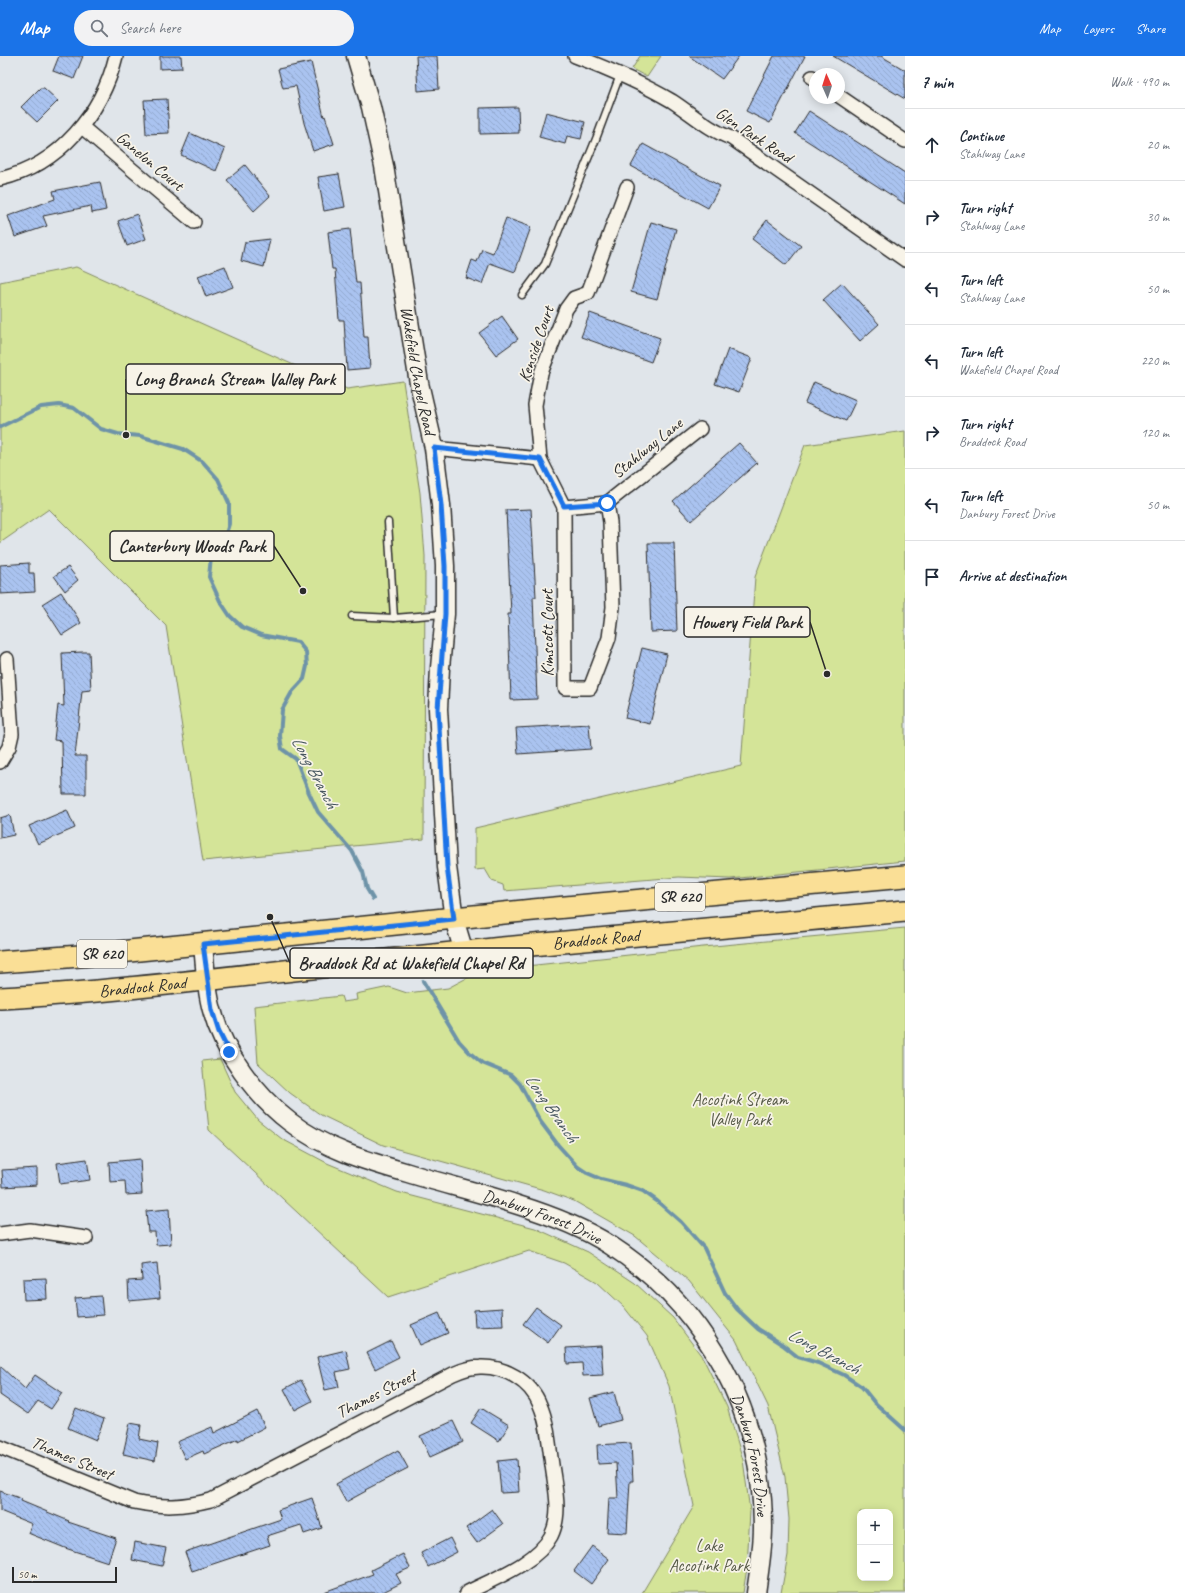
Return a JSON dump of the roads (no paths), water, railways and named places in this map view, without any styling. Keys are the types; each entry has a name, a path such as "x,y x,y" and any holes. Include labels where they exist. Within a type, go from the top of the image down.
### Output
{"main road":[{"name":"Braddock Road","path":"0,962 203,944 905,876"},
{"name":"Braddock Road","path":"0,998 44,996 464,952 905,911"}],"street":[{"path":"0,179 26,170 47,158 67,142 82,127 103,94 116,56"},
{"name":"Wakefield Chapel Road","path":"356,56 371,107 384,166 419,383 434,448 441,505 445,566 445,614 438,709 447,867 454,919 464,952"},
{"name":"Glen Park Road","path":"575,56 621,74 672,102 715,131 731,138 905,260"},
{"path":"845,100 905,141"},
{"name":"Ganelon Court","path":"82,127 194,222"},
{"name":"Kenside Court","path":"540,459 535,405 541,373 566,309 574,298 588,293 627,187"},
{"name":"Stahlway Lane","path":"564,506 607,503 700,429"},
{"path":"434,448 540,459 564,506"},
{"name":"Kimscott Court","path":"564,506 565,688 590,688 609,638 613,607 610,522 607,503"},
{"path":"0,762 10,747 12,734 7,659"},
{"name":"Danbury Forest Drive","path":"203,944 212,1010 219,1032 229,1052 247,1078 289,1121 305,1132 336,1149 369,1162 516,1204 548,1215 580,1229 608,1244 641,1267 666,1290 688,1314 707,1339 738,1396 757,1461 762,1495 763,1528 761,1562 756,1593"},
{"path":"0,1234 30,1230 86,1238"},
{"name":"Thames Street","path":"0,1447 134,1502 154,1506 173,1507 192,1505 211,1500 464,1369 479,1367 494,1368 507,1372 521,1380 532,1391 540,1404 545,1418 558,1504 556,1521 551,1536 532,1558 466,1593"}],"lane":[{"path":"522,295 545,264 621,74"},
{"path":"388,522 394,618"},
{"path":"352,616 394,618 445,614"}],"waterway":[{"name":"Long Branch","path":"0,427 41,407 59,405 74,408 101,429 118,434 140,436 183,449 203,462 218,479 229,503 229,524 223,543 211,557 209,577 220,601 230,616 242,627 261,635 298,642 306,652 307,666 304,679 292,692 282,710 280,736 282,749 296,759 318,812 352,851 363,872 367,889 373,899"},
{"name":"Long Branch","path":"423,981 459,1041 482,1063 511,1075 520,1084 540,1121 558,1145 578,1167 601,1179 643,1191 657,1201 681,1222 704,1248 725,1293 737,1309 758,1329 783,1345 798,1357 818,1363 844,1375 862,1387 874,1402 905,1430"}],"place":[{"name":"Long Branch Stream Valley Park","path":"126,435"},
{"name":"Canterbury Woods Park","path":"303,591"},
{"name":"Howery Field Park","path":"827,674"},
{"name":"Braddock Rd at Wakefield Chapel Rd","path":"270,917"}],"park label":[{"name":"Accotink Stream Valley Park","path":"740,1109"},
{"name":"Lake Accotink Park","path":"709,1555"}]}
